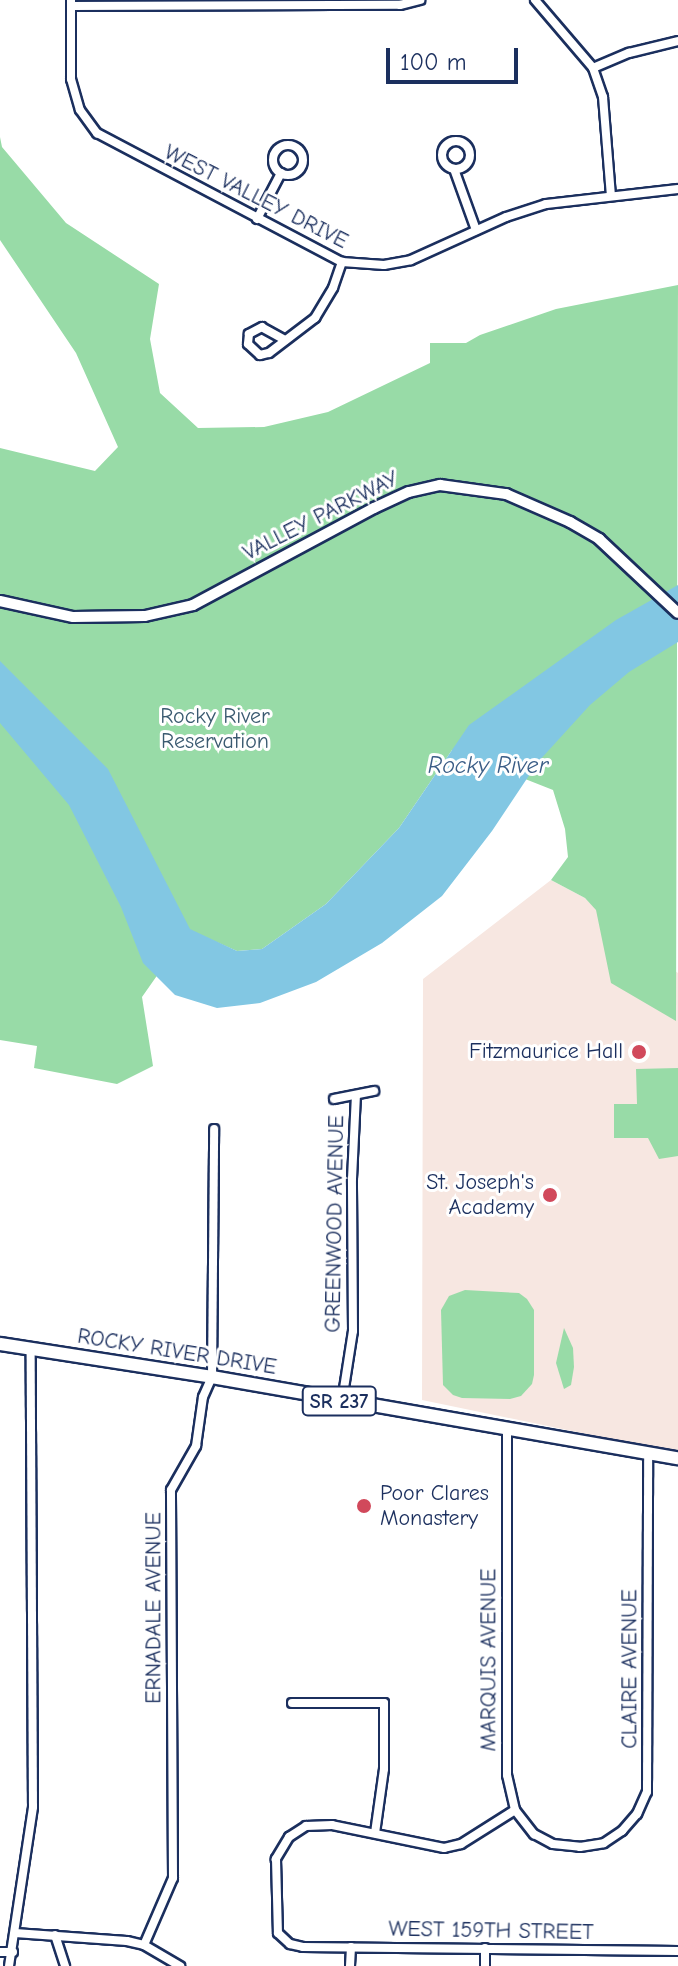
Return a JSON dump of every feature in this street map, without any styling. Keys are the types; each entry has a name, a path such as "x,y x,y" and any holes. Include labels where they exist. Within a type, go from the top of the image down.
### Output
{"main road":[{"name":"ROCKY RIVER DRIVE","path":"0,1344 212,1377 341,1402 678,1458"}],"street":[{"path":"71,3 400,5 420,0"},
{"path":"535,0 593,68 603,97 611,196"},
{"name":"WEST VALLEY DRIVE","path":"71,3 71,79 80,110 97,133 342,262 374,265 411,260 476,230 546,204 678,189"},
{"path":"593,68 629,53 678,41"},
{"path":"454,169 476,230"},
{"path":"257,219 281,173"},
{"path":"285,340 315,318 324,306 342,262"},
{"name":"VALLEY PARKWAY","path":"0,601 73,617 145,616 193,605 374,508 409,492 440,485 506,494 539,506 599,539 678,613"},
{"name":"GREENWOOD AVENUE","path":"334,1099 374,1091"},
{"name":"GREENWOOD AVENUE","path":"341,1402 353,1331 355,1294 352,1179 356,1095"},
{"name":"ERNADALE AVENUE","path":"144,1945 173,1878 171,1490 196,1446 203,1397 212,1377 214,1129"},
{"path":"9,1966 33,1807 31,1349"},
{"name":"MARQUIS AVENUE","path":"507,1429 507,1775 515,1810"},
{"name":"CLAIRE AVENUE","path":"515,1810 534,1834 553,1844 580,1847 604,1843 622,1831 637,1814 647,1792 648,1453"},
{"path":"292,1703 384,1703 384,1769 375,1833 444,1848 461,1844 515,1810"},
{"name":"WEST 159TH STREET","path":"375,1833 332,1825 306,1826 289,1837 276,1859 278,1933 290,1944 303,1947 678,1951"},
{"path":"15,1933 144,1945 180,1966"},
{"path":"55,1935 65,1966"},
{"path":"350,1966 351,1947"},
{"path":"485,1948 485,1966"},
{"path":"0,1952 13,1952"}],"shaded area":[{"name":"St. Joseph's Academy","path":"551,880 585,898 621,935 678,973 678,1453 422,1400 423,979"}],"green space":[{"name":"Rocky River Reservation","path":"0,137 2,147 66,223 159,284 150,339 160,393 198,428 264,427 328,412 430,363 430,343 466,343 480,335 556,309 678,285 676,1021 611,983 596,910 585,898 551,880 568,857 565,829 553,790 452,750 399,828 326,904 262,949 237,951 189,930 142,997 153,1066 117,1084 34,1068 37,1046 0,1040 0,448 95,471 118,447 76,353 0,240"},
{"path":"678,1068 678,1156 659,1159 648,1138 614,1138 614,1104 637,1104 636,1069"},
{"path":"465,1290 519,1293 534,1310 534,1375 532,1384 521,1396 510,1399 462,1398 453,1395 443,1385 441,1310 449,1296"},
{"path":"564,1328 573,1348 574,1367 571,1385 564,1389 556,1363"}],"water":[{"name":"Rocky River","path":"678,585 678,642 629,672 590,705 538,762 492,831 442,896 382,943 316,982 260,1003 217,1008 175,995 143,963 121,907 69,805 0,723 0,661 108,769 190,929 237,951 262,949 326,904 399,828 469,725 616,620"}],"place":[{"name":"Fitzmaurice Hall","path":"639,1052"},
{"name":"St. Joseph's Academy","path":"550,1195"},
{"name":"Poor Clares Monastery","path":"364,1506"}]}
